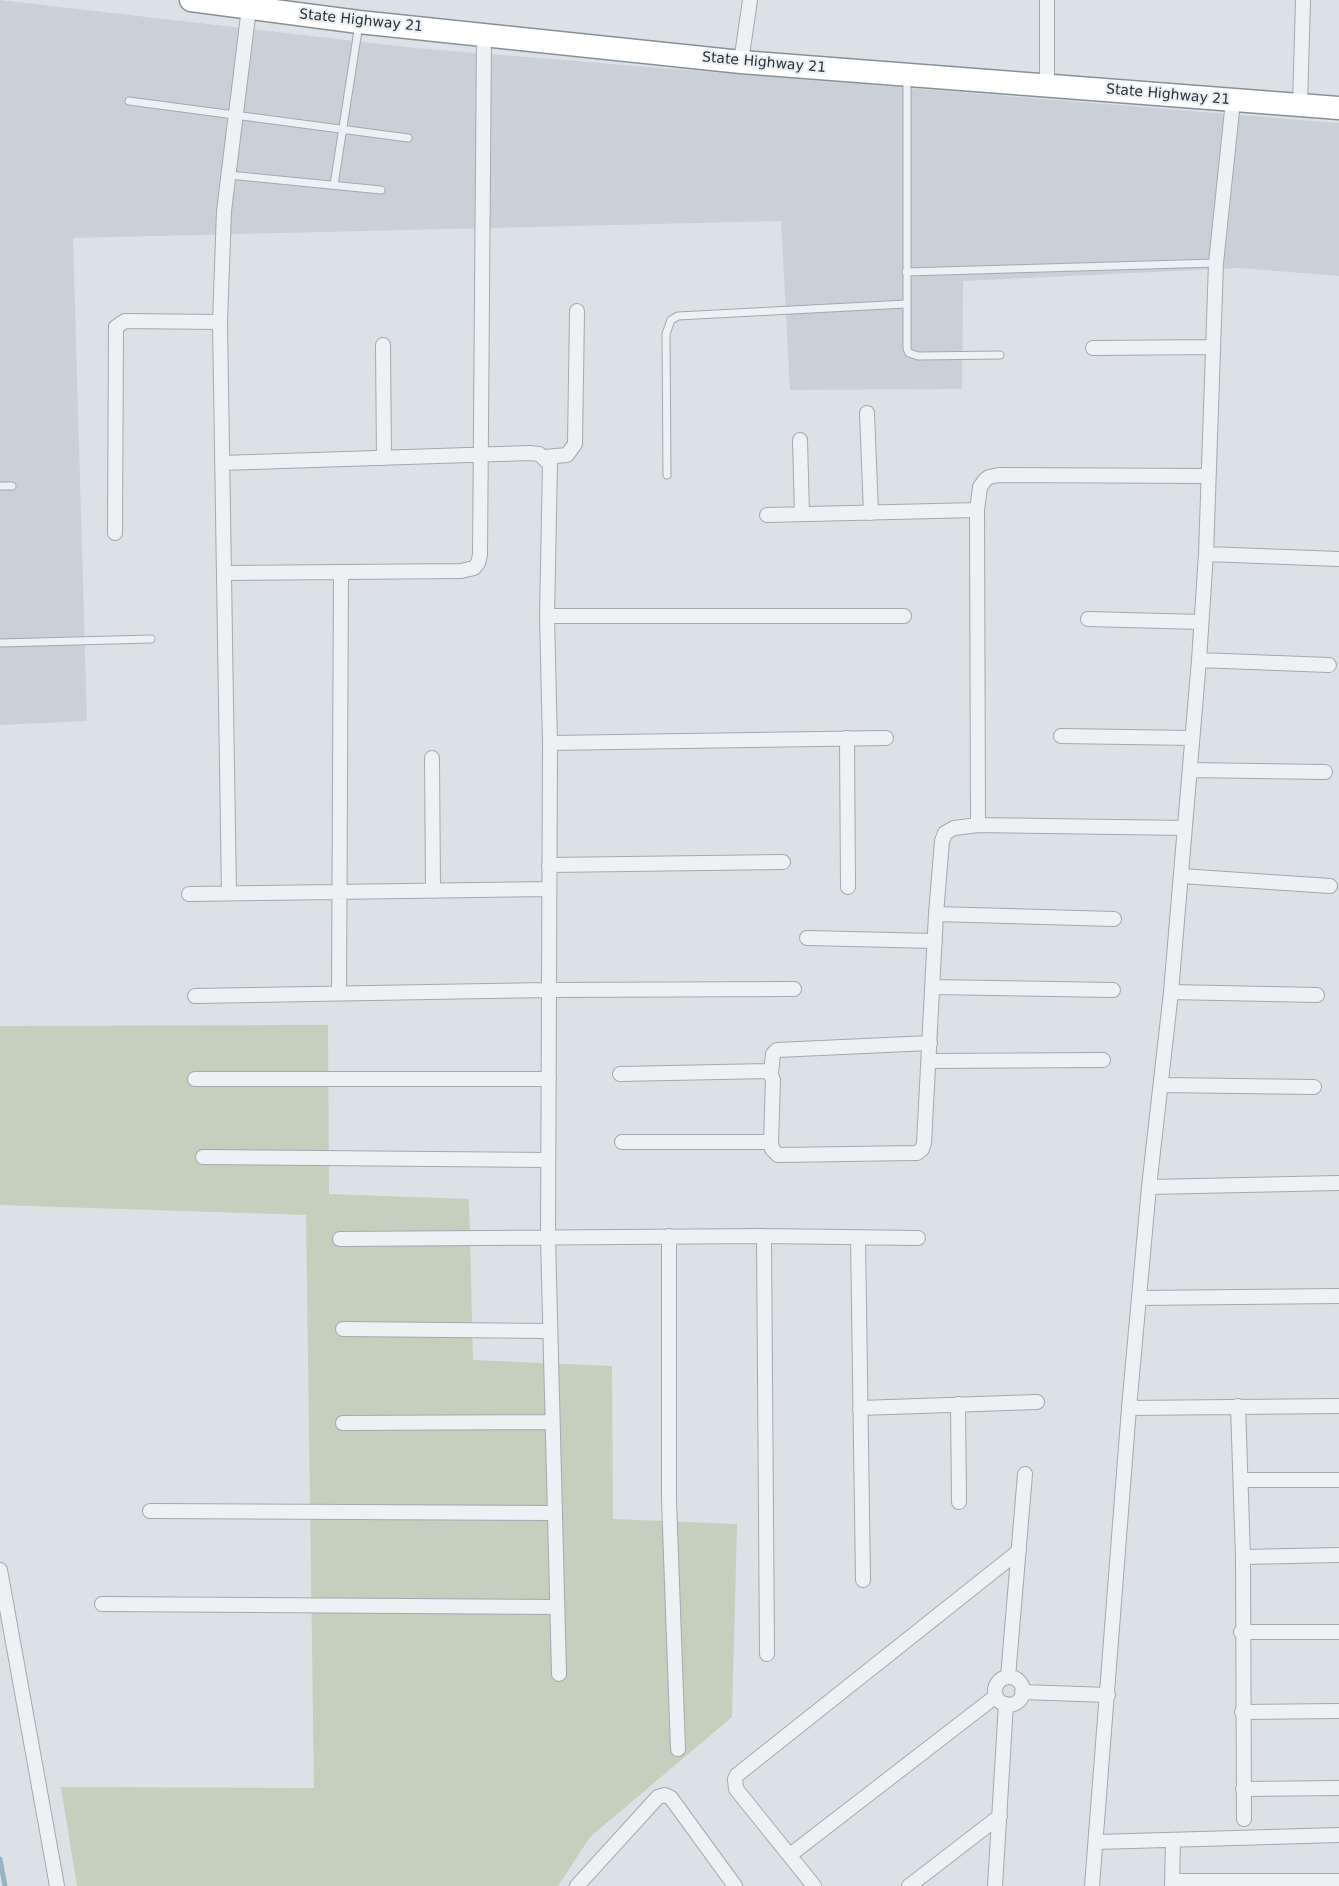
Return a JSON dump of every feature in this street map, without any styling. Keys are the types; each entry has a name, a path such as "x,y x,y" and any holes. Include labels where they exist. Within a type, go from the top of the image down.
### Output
{"highway":[{"name":"State Highway 21","path":"191,0 359,22 741,62 1339,108"}],"street":[{"path":"741,62 750,0"},
{"path":"1047,85 1048,0"},
{"path":"1300,105 1303,0"},
{"path":"229,893 220,322 224,211 249,8"},
{"path":"224,572 460,571 474,568 480,556 484,34"},
{"path":"1092,1886 1108,1694 1128,1408 1149,1188 1171,992 1199,660 1206,554 1216,263 1233,101"},
{"path":"222,463 481,454 530,453 545,457 566,455 575,444 577,311"},
{"path":"115,533 116,327 124,321 220,322"},
{"path":"383,345 384,458"},
{"path":"1093,348 1212,347"},
{"path":"867,413 871,513"},
{"path":"800,440 802,514"},
{"path":"545,457 550,464 551,470 547,616 550,743 547,990 549,1331 559,1674"},
{"path":"978,825 977,510 980,488 989,477 1208,476"},
{"path":"767,515 977,510"},
{"path":"1206,554 1339,559"},
{"path":"339,993 341,572"},
{"path":"547,616 904,616"},
{"path":"1088,618 1201,622"},
{"path":"1199,660 1329,666"},
{"path":"1061,736 1192,738"},
{"path":"847,738 848,887"},
{"path":"550,743 886,738"},
{"path":"432,758 433,891"},
{"path":"1190,770 1325,772"},
{"path":"930,1043 777,1050 773,1054 771,1073 773,1080 770,1142 774,1153 782,1156 917,1153 922,1149 930,1060 936,914 942,842 945,833 954,828 978,825 1185,828"},
{"path":"549,865 783,862"},
{"path":"1181,876 1330,886"},
{"path":"189,894 549,889"},
{"path":"936,914 1114,919"},
{"path":"807,938 935,941"},
{"path":"934,987 1113,990"},
{"path":"195,996 547,990 794,989"},
{"path":"1171,992 1317,994"},
{"path":"930,1060 1102,1060"},
{"path":"620,1074 765,1070 771,1073"},
{"path":"195,1079 549,1079"},
{"path":"1161,1084 1314,1087"},
{"path":"622,1142 770,1142"},
{"path":"203,1157 548,1160"},
{"path":"1149,1188 1339,1183"},
{"path":"669,1236 669,1500 678,1749"},
{"path":"340,1239 669,1236 918,1238"},
{"path":"764,1236 767,1654"},
{"path":"858,1237 863,1580"},
{"path":"1139,1298 1339,1296"},
{"path":"343,1329 549,1331"},
{"path":"860,1408 1037,1402"},
{"path":"958,1404 959,1502"},
{"path":"1238,1406 1243,1557 1241,1632 1244,1819"},
{"path":"1128,1408 1339,1406"},
{"path":"343,1423 552,1422"},
{"path":"1008,1677 1025,1474"},
{"path":"1241,1480 1339,1480"},
{"path":"150,1511 554,1513"},
{"path":"814,1886 736,1789 735,1779 737,1775 1019,1552"},
{"path":"1243,1557 1339,1555"},
{"path":"0,1570 57,1886"},
{"path":"102,1604 557,1607"},
{"path":"1241,1632 1339,1632"},
{"path":"995,1886 1000,1816 1001,1700 997,1683 1008,1677 1017,1680 1022,1692"},
{"path":"1022,1692 1108,1694"},
{"path":"790,1855 1001,1700 1015,1703 1022,1692"},
{"path":"1242,1712 1339,1711"},
{"path":"1243,1789 1339,1788"},
{"path":"577,1886 658,1798 665,1795 671,1798 735,1886"},
{"path":"909,1886 1000,1816"},
{"path":"1096,1842 1339,1835"},
{"path":"1173,1840 1173,1883 1339,1880"}],"lane":[{"path":"334,184 359,22"},
{"path":"907,74 906,344 913,356 1000,355"},
{"path":"128,101 408,138"},
{"path":"229,176 334,184 381,190"},
{"path":"906,272 1216,263"},
{"path":"668,475 666,334 671,320 678,316 906,304"},
{"path":"0,486 12,486"},
{"path":"0,643 151,639"}],"shaded area":[{"path":"0,0 415,48 1339,123 1339,276 1239,268 963,281 962,389 790,390 781,221 73,238 87,721 0,725"}],"green space":[{"path":"328,1025 329,1194 469,1199 473,1360 612,1366 613,1519 737,1524 732,1717 590,1837 558,1886 77,1886 61,1787 314,1788 306,1215 0,1205 0,1026"}],"waterway":[{"path":"0,1859 5,1886"}]}
